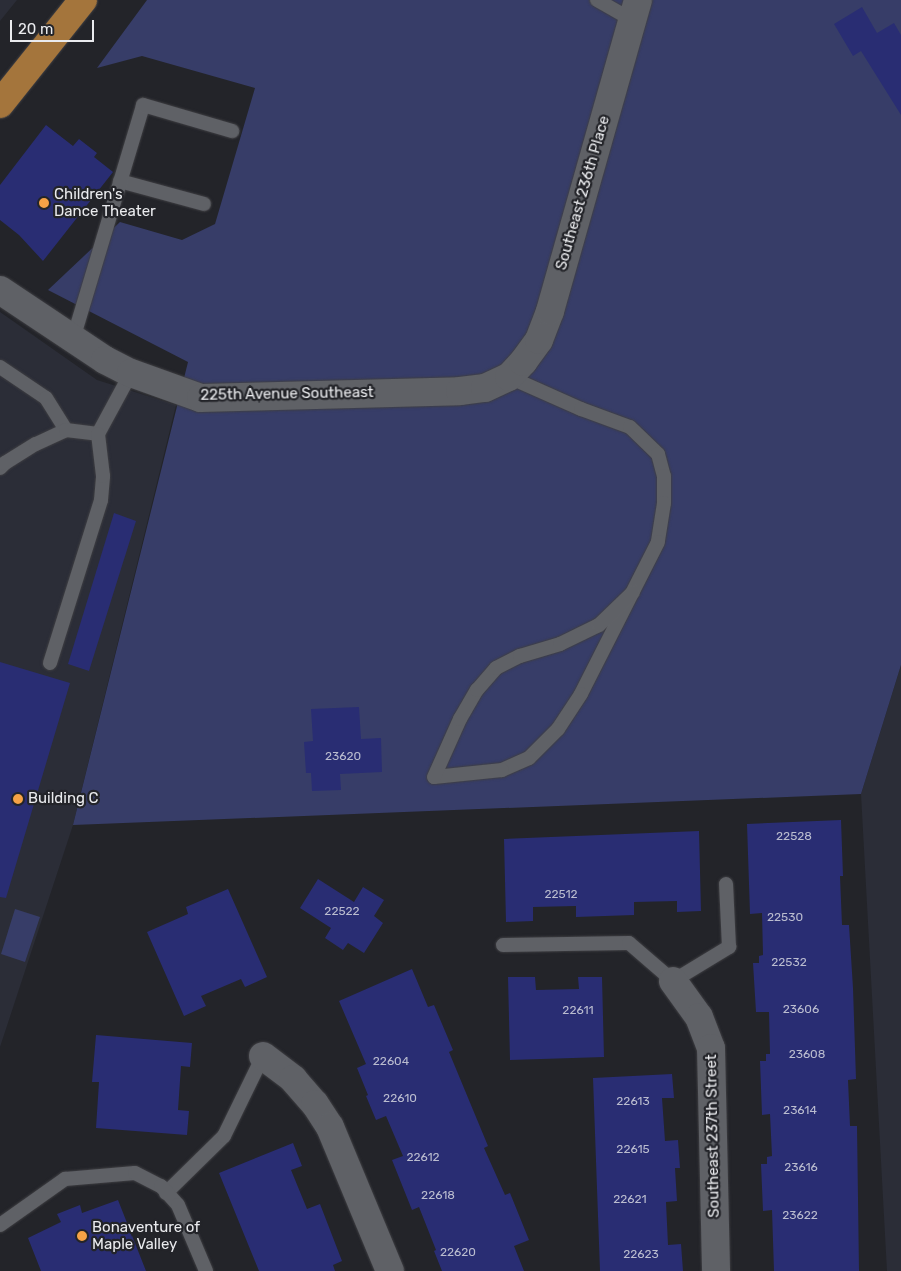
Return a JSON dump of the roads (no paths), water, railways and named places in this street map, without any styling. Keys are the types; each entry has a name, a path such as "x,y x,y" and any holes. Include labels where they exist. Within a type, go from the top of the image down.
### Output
{"main road":[{"path":"0,104 83,0"}],"street":[{"name":"Southeast 236th Place","path":"509,377 539,340 550,311 635,10"},
{"name":"225th Avenue Southeast","path":"0,290 73,339 131,373 201,398 460,392 485,388 509,377"},
{"name":"Southeast 237th Street","path":"673,981 699,1017 711,1048 716,1271"},
{"path":"262,1056 293,1079 315,1104 330,1127 390,1271"}],"lane":[{"path":"597,0 635,10"},
{"path":"73,339 142,105 232,130"},
{"path":"120,181 204,204"},
{"path":"0,367 46,398 66,430"},
{"path":"50,663 101,500 103,476 98,434 131,373"},
{"path":"509,377 581,409 630,427 658,454 664,476 664,503 658,542 633,592 581,694 558,729 529,758 502,770 434,777 460,719 477,690 496,668 520,656 560,644 598,625 633,592"},
{"path":"0,468 4,463 36,444 66,430 98,434"},
{"path":"503,945 629,943 673,981 729,947 726,884"},
{"path":"166,1193 224,1136 262,1056"},
{"path":"0,1225 65,1179 135,1173 161,1186 178,1205 206,1271"}],"place":[{"name":"Children's Dance Theater","path":"44,203"},
{"name":"Building C","path":"18,799"},
{"name":"Bonaventure of Maple Valley","path":"82,1236"}]}
